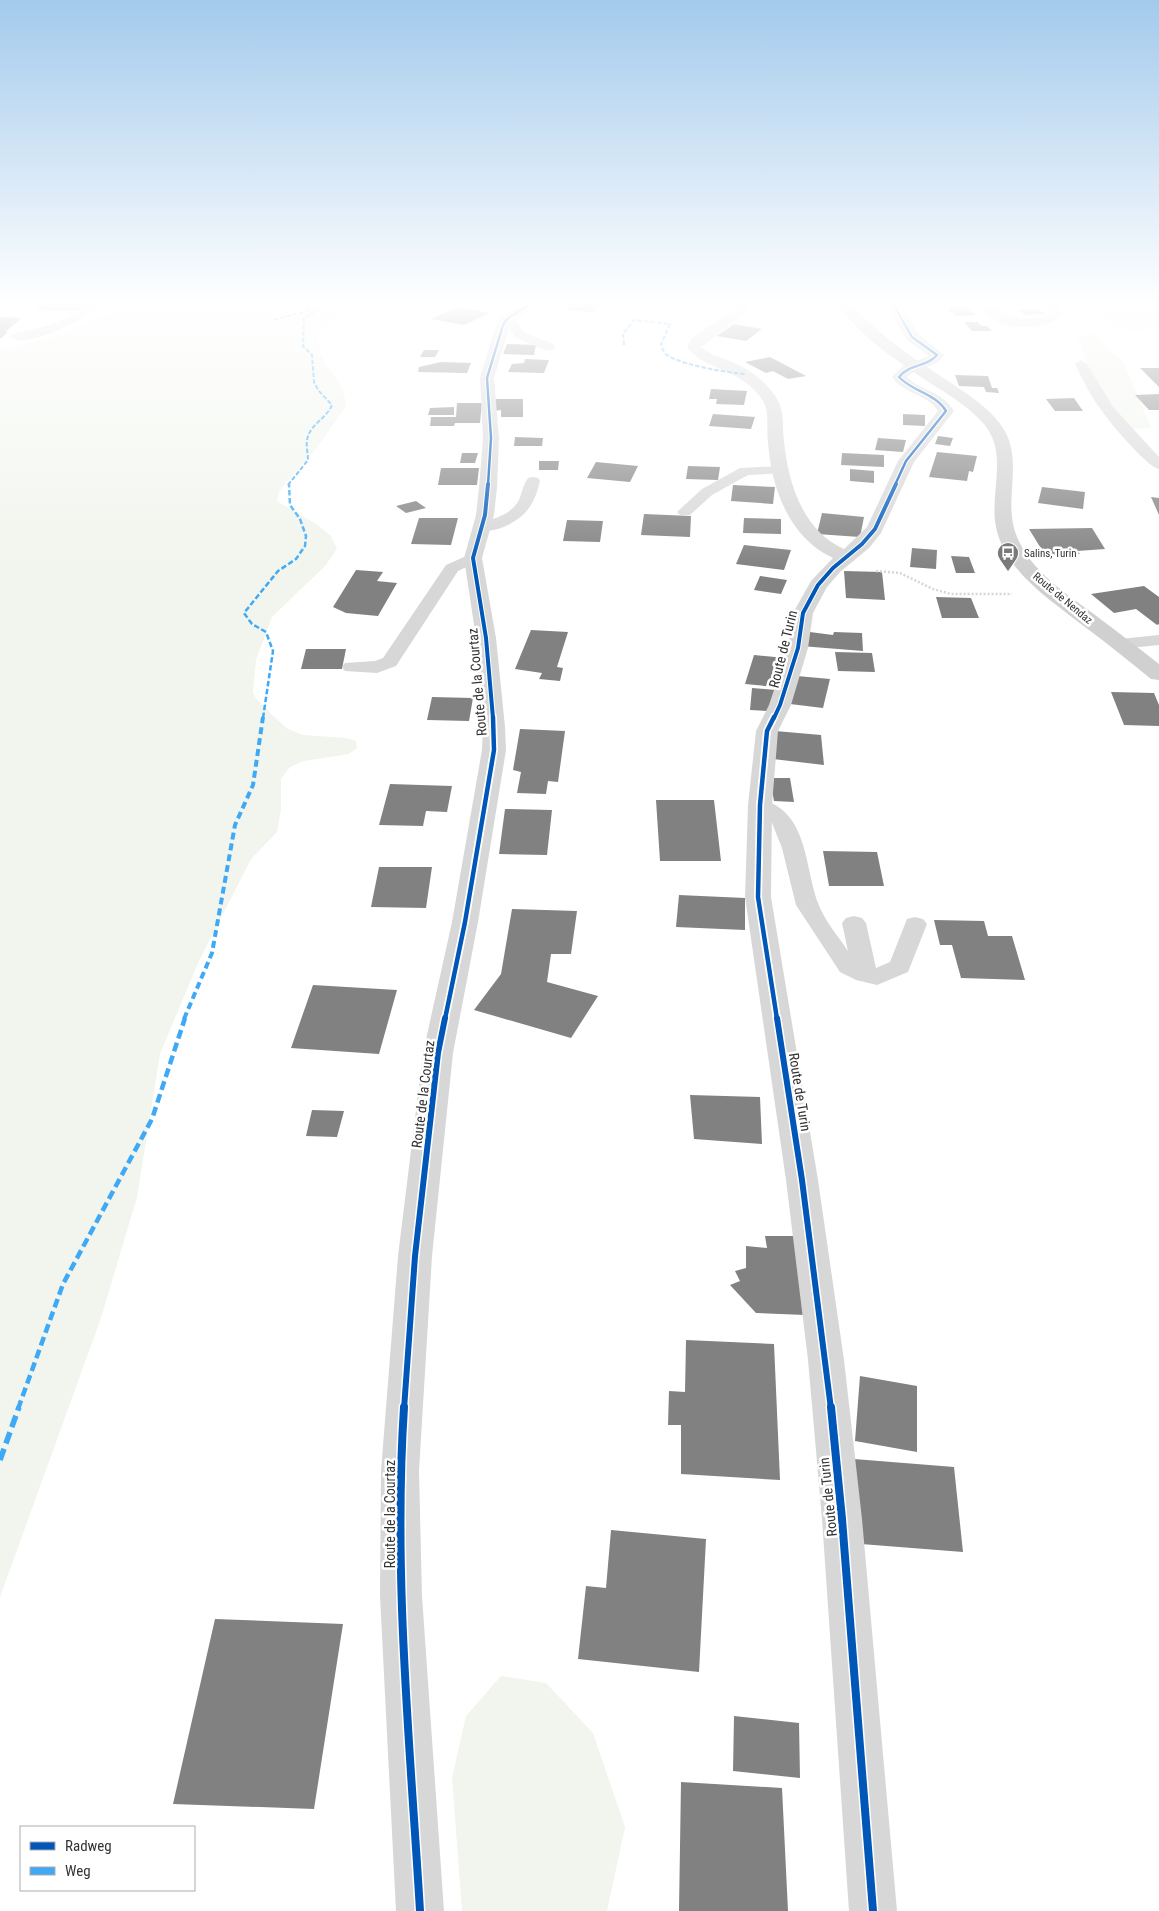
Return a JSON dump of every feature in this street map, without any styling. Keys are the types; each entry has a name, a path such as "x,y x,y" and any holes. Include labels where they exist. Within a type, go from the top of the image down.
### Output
{"main road":[{"name":"Route de Nendaz","path":"955,393 974,406 994,427 1001,438 1005,450 1006,463 1003,502 1005,528 1008,540 1029,570 1048,589 1159,674"}],"street":[{"name":"Route de la Courtaz","path":"420,1911 401,1596 400,1470 415,1256 438,1053 465,922 494,750 494,727 486,638 473,558 488,488 491,438 487,393"},
{"path":"765,393 772,401 774,407 776,444 786,494 806,529 820,544 846,557"},
{"name":"Route de Turin","path":"873,1911 842,1519 826,1360 802,1180 758,897 760,805 767,731 780,705 798,648 802,613 818,585 862,544 875,529 906,461 946,411 944,405 926,393"}],"lane":[{"path":"1098,393 1107,409 1159,465"},
{"path":"685,512 707,492 745,471 780,470"},
{"path":"481,526 505,522 525,503 533,481"},
{"path":"351,667 377,667 390,662 452,568 473,558"},
{"path":"1120,644 1159,640"},
{"path":"760,805 767,806 778,813 791,841 808,906 848,967 865,975 877,977 900,967 916,924"},
{"path":"854,923 865,975"}],"path":[{"path":"875,570 900,572 933,590 951,594 1013,594"}],"shaded area":[{"path":"0,393 344,393 346,406 316,449 280,490 277,501 318,525 331,536 337,549 325,566 272,617 256,660 253,692 256,699 286,728 303,735 345,738 356,741 357,748 349,754 304,761 290,767 281,779 281,809 277,832 251,859 198,963 160,1054 137,1197 101,1318 0,1597"},
{"path":"1100,393 1137,393 1151,428 1131,429 1110,412"},
{"path":"501,1676 546,1683 593,1733 625,1827 607,1911 462,1911 452,1778 466,1716"}],"building":[{"path":"710,393 747,393 744,405 716,404 717,399 709,399"},
{"path":"1159,394 1159,410 1149,410 1135,395"},
{"path":"1074,398 1083,411 1055,411 1046,399"},
{"path":"493,399 523,399 523,417 501,417 501,410 493,411"},
{"path":"457,403 482,403 480,423 430,426 431,417 456,417"},
{"path":"454,407 454,415 428,415 430,408"},
{"path":"713,414 755,417 751,429 709,426"},
{"path":"903,414 925,415 925,426 903,425"},
{"path":"938,436 953,438 950,446 935,444"},
{"path":"515,437 543,438 542,446 514,446"},
{"path":"878,438 906,440 903,452 875,450"},
{"path":"937,452 977,456 973,472 969,471 967,481 929,477"},
{"path":"462,453 478,453 475,463 460,463"},
{"path":"842,453 884,455 884,467 841,465"},
{"path":"539,461 559,461 558,470 539,470"},
{"path":"596,462 638,466 630,482 587,478"},
{"path":"688,466 720,467 718,480 686,479"},
{"path":"441,468 479,468 477,485 438,485"},
{"path":"850,469 874,471 874,483 850,481"},
{"path":"733,485 775,487 773,504 731,501"},
{"path":"1042,487 1085,492 1083,509 1038,503"},
{"path":"1151,497 1159,498 1159,515"},
{"path":"416,501 426,508 406,513 396,506"},
{"path":"822,513 864,517 860,537 817,534"},
{"path":"644,514 691,516 690,537 641,535"},
{"path":"419,518 458,518 451,545 411,544"},
{"path":"744,518 781,519 781,534 743,533"},
{"path":"567,520 603,521 600,542 563,541"},
{"path":"1092,528 1105,549 1077,551 1080,554 1045,555 1029,529"},
{"path":"744,545 791,550 784,570 736,564"},
{"path":"912,548 937,550 936,569 910,567"},
{"path":"951,556 969,557 975,573 956,573"},
{"path":"356,570 383,572 377,581 397,583 378,616 346,613 333,607"},
{"path":"844,571 882,572 885,600 846,598"},
{"path":"760,576 787,580 781,594 754,590"},
{"path":"1144,586 1159,597 1159,624 1157,625 1136,609 1114,613 1091,594"},
{"path":"936,597 971,598 979,618 942,618"},
{"path":"531,630 568,632 557,667 563,668 560,681 539,679 542,673 515,669"},
{"path":"802,631 833,635 834,632 862,633 863,651 801,646"},
{"path":"306,649 346,649 342,669 301,669"},
{"path":"835,652 872,653 875,672 838,671"},
{"path":"754,655 785,658 776,687 745,684"},
{"path":"797,676 830,679 823,708 790,704"},
{"path":"752,688 776,690 768,711 750,710"},
{"path":"1111,692 1154,693 1159,705 1159,726 1124,725"},
{"path":"432,697 473,698 469,721 427,720"},
{"path":"520,729 565,731 558,782 548,781 546,794 517,793 521,772 513,770"},
{"path":"775,731 821,735 824,765 773,759"},
{"path":"770,778 790,778 794,802 774,801"},
{"path":"390,784 452,786 447,812 426,811 423,826 379,825"},
{"path":"656,800 714,800 721,861 660,861"},
{"path":"505,809 552,810 547,855 499,854"},
{"path":"823,851 877,852 884,886 829,886"},
{"path":"379,867 432,867 426,908 371,907"},
{"path":"679,895 745,898 745,930 676,927"},
{"path":"512,909 577,911 571,954 551,954 547,982 598,996 571,1038 474,1010 501,974"},
{"path":"934,920 984,921 988,936 1012,936 1025,980 961,978 952,945 940,945"},
{"path":"313,985 397,990 379,1054 291,1048"},
{"path":"690,1095 760,1097 762,1144 694,1139"},
{"path":"312,1110 344,1111 337,1137 306,1136"},
{"path":"765,1236 801,1236 805,1315 756,1313 730,1285 740,1281 735,1271 746,1268 746,1246 767,1248"},
{"path":"686,1340 774,1344 780,1480 681,1474 681,1425 668,1425 669,1391 685,1392"},
{"path":"860,1376 917,1386 917,1452 855,1441"},
{"path":"854,1459 954,1467 963,1552 861,1544"},
{"path":"611,1530 706,1539 699,1672 578,1659 586,1586 606,1588"},
{"path":"215,1619 343,1624 314,1809 173,1804"},
{"path":"734,1716 799,1723 800,1778 733,1771"},
{"path":"681,1782 782,1788 788,1911 679,1911"}],"marked path":[{"path":"0,1460 63,1284 152,1119 184,1020 212,953 235,825 253,785 273,651 266,632 252,624 244,613 278,571 296,559 305,546 306,536 300,519 290,505 288,485 308,460 307,440 312,427 328,414 332,405 321,393"}],"cycle path":[{"path":"420,1911 401,1596 400,1471 415,1256 438,1053 465,922 494,750 494,727 486,638 473,558 485,515 488,488 491,438 487,393"},
{"path":"873,1911 842,1519 826,1360 802,1180 758,897 760,805 767,731 780,705 798,648 803,613 818,585 833,568 862,544 875,529 906,461 946,411 942,404 924,393"}],"place":[{"name":"Salins, Turin","path":"1008,572"}]}
